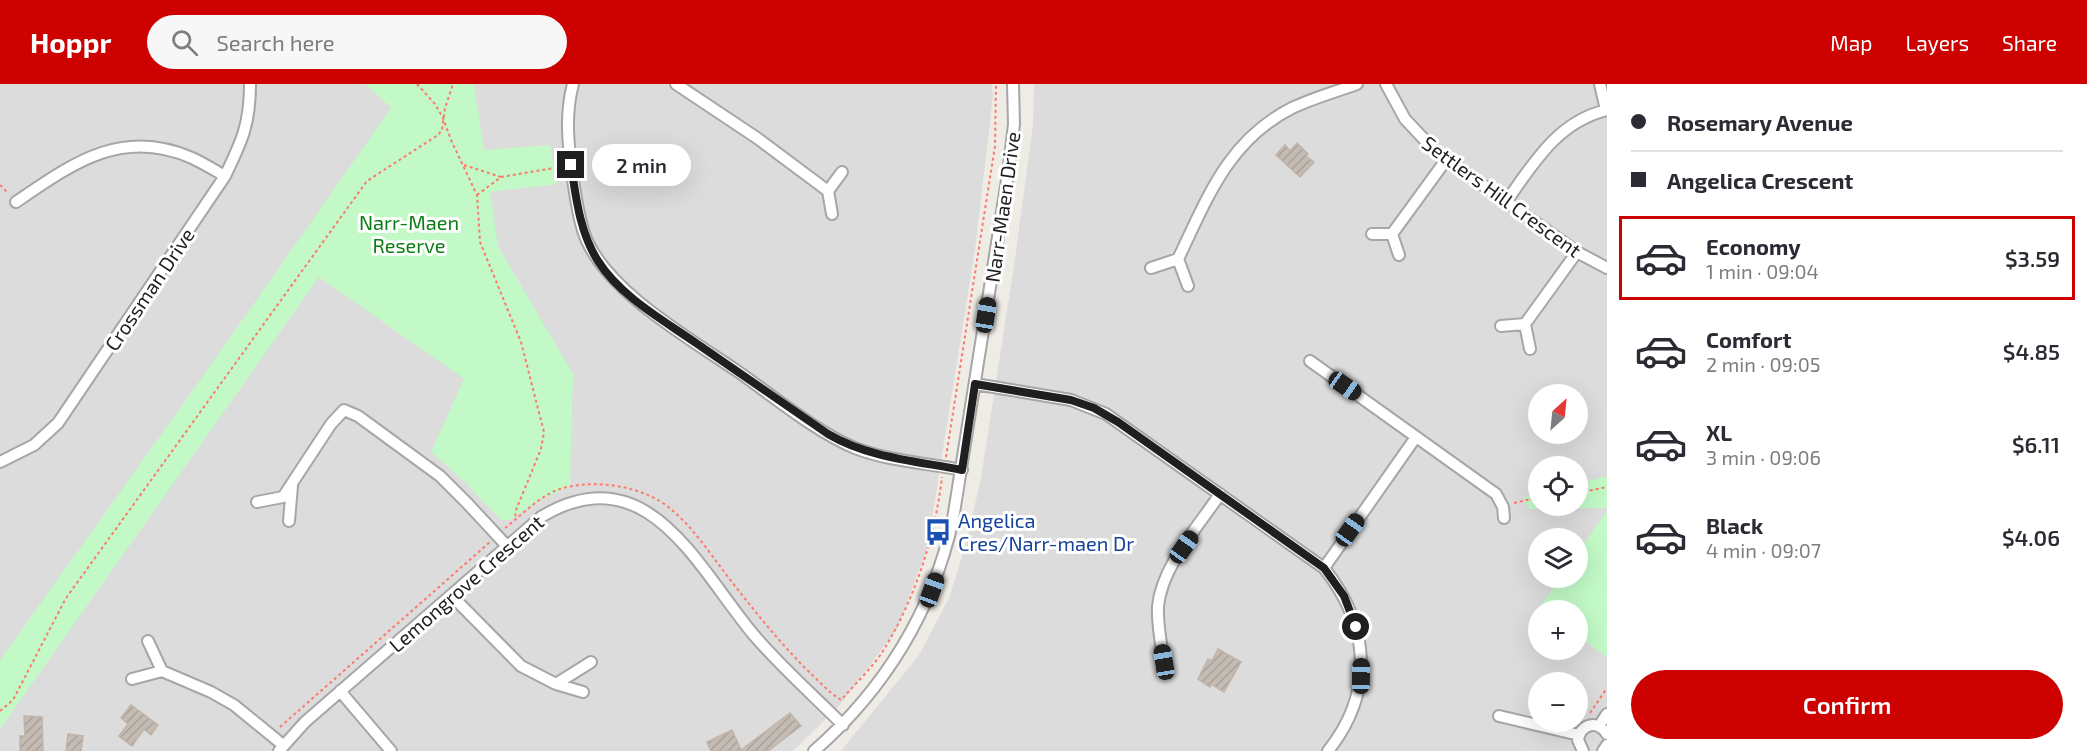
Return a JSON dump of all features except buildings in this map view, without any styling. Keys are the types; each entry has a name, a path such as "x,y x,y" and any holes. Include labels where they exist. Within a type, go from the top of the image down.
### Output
{"street":[{"name":"Crossman Drive","path":"0,462 34,445 58,423 225,176 244,136 250,105 250,84"},
{"path":"573,84 568,104 567,130 578,208 586,239 598,262 610,276 628,293 840,441 873,454 962,470"},
{"path":"676,84 757,138 828,191 832,214"},
{"name":"Narr-Maen Drive","path":"814,751 843,725 894,661 924,607 942,564 962,470 1012,149 1013,84"},
{"path":"1188,286 1178,259 1226,164 1250,137 1291,109 1357,84"},
{"name":"Settlers Hill Crescent","path":"1386,84 1405,119 1425,142 1446,160 1576,252 1607,268"},
{"path":"1506,202 1555,138 1584,117 1607,110 1600,84"},
{"path":"16,202 69,166 89,156 114,149 139,147 168,150 192,158 225,176"},
{"path":"1392,234 1446,160"},
{"path":"828,191 842,172"},
{"path":"1372,234 1392,234"},
{"path":"1392,234 1400,255"},
{"path":"1530,349 1526,324 1576,252"},
{"path":"1151,267 1178,259"},
{"path":"1501,326 1526,324"},
{"path":"1310,361 1496,495 1504,512"},
{"path":"975,384 1071,400 1094,408 1118,422 1324,568 1344,596 1351,611 1358,635 1361,660 1361,676 1356,702 1345,726 1328,751"},
{"path":"257,502 283,497 331,424 344,410 358,416 440,476 507,546"},
{"path":"1324,568 1416,437"},
{"path":"289,521 292,486"},
{"path":"1164,662 1158,617 1161,590 1172,564 1220,494"},
{"name":"Lemongrove Crescent","path":"281,748 305,722 541,517 566,504 593,499 632,504 662,521 688,549 752,632 843,725"},
{"path":"451,595 521,666 556,684 583,692"},
{"path":"148,641 162,670 234,705 273,736 281,748"},
{"path":"556,684 591,662"},
{"path":"132,679 162,670"},
{"path":"340,691 391,751"},
{"path":"1583,751 1579,745 1581,731 1589,725 1603,730 1607,714"},
{"path":"1499,716 1579,735"},
{"path":"1603,751 1607,745"}],"path":[{"path":"417,84 443,118 477,195 480,242 521,342 544,432 541,449 516,510 515,520"},
{"path":"0,711 13,700 66,598 367,181 438,135 442,130 443,118 453,84"},
{"path":"273,736 307,702 536,503 560,489 586,485 625,487 643,492 673,510 698,538 775,636 841,700 882,652 909,600 932,536 994,146 996,84"},
{"path":"464,165 501,177"},
{"path":"477,195 501,177 571,165"},
{"path":"1588,491 1607,487"},
{"path":"1504,512 1528,502"},
{"path":"1588,714 1607,688"}],"shaded area":[{"path":"0,84 992,84 993,96 975,250 927,549 897,629 839,706 793,751 0,751"},
{"path":"1034,84 1607,84 1607,751 841,751 919,655 949,598 966,544 981,478 1014,266 1033,124"}],"green space":[{"name":"Narr-Maen Reserve","path":"366,84 474,84 484,150 550,145 557,184 490,192 498,246 573,374 570,487 539,500 510,520 501,520 465,482 431,452 464,379 319,277 0,729 0,660 391,108"},
{"path":"1607,476 1607,508 1588,508 1588,481"},
{"path":"1607,511 1607,657 1588,643 1588,600 1545,600 1553,588 1588,588 1588,538"}],"place":[{"name":"Angelica Cres/Narr-maen Dr","path":"938,532"}],"route":[{"path":"571,165 586,239 598,262 610,276 628,293 666,321 828,434 873,454 962,470 975,384 1082,403 1118,422 1313,559 1335,581 1351,611 1356,627"}]}
